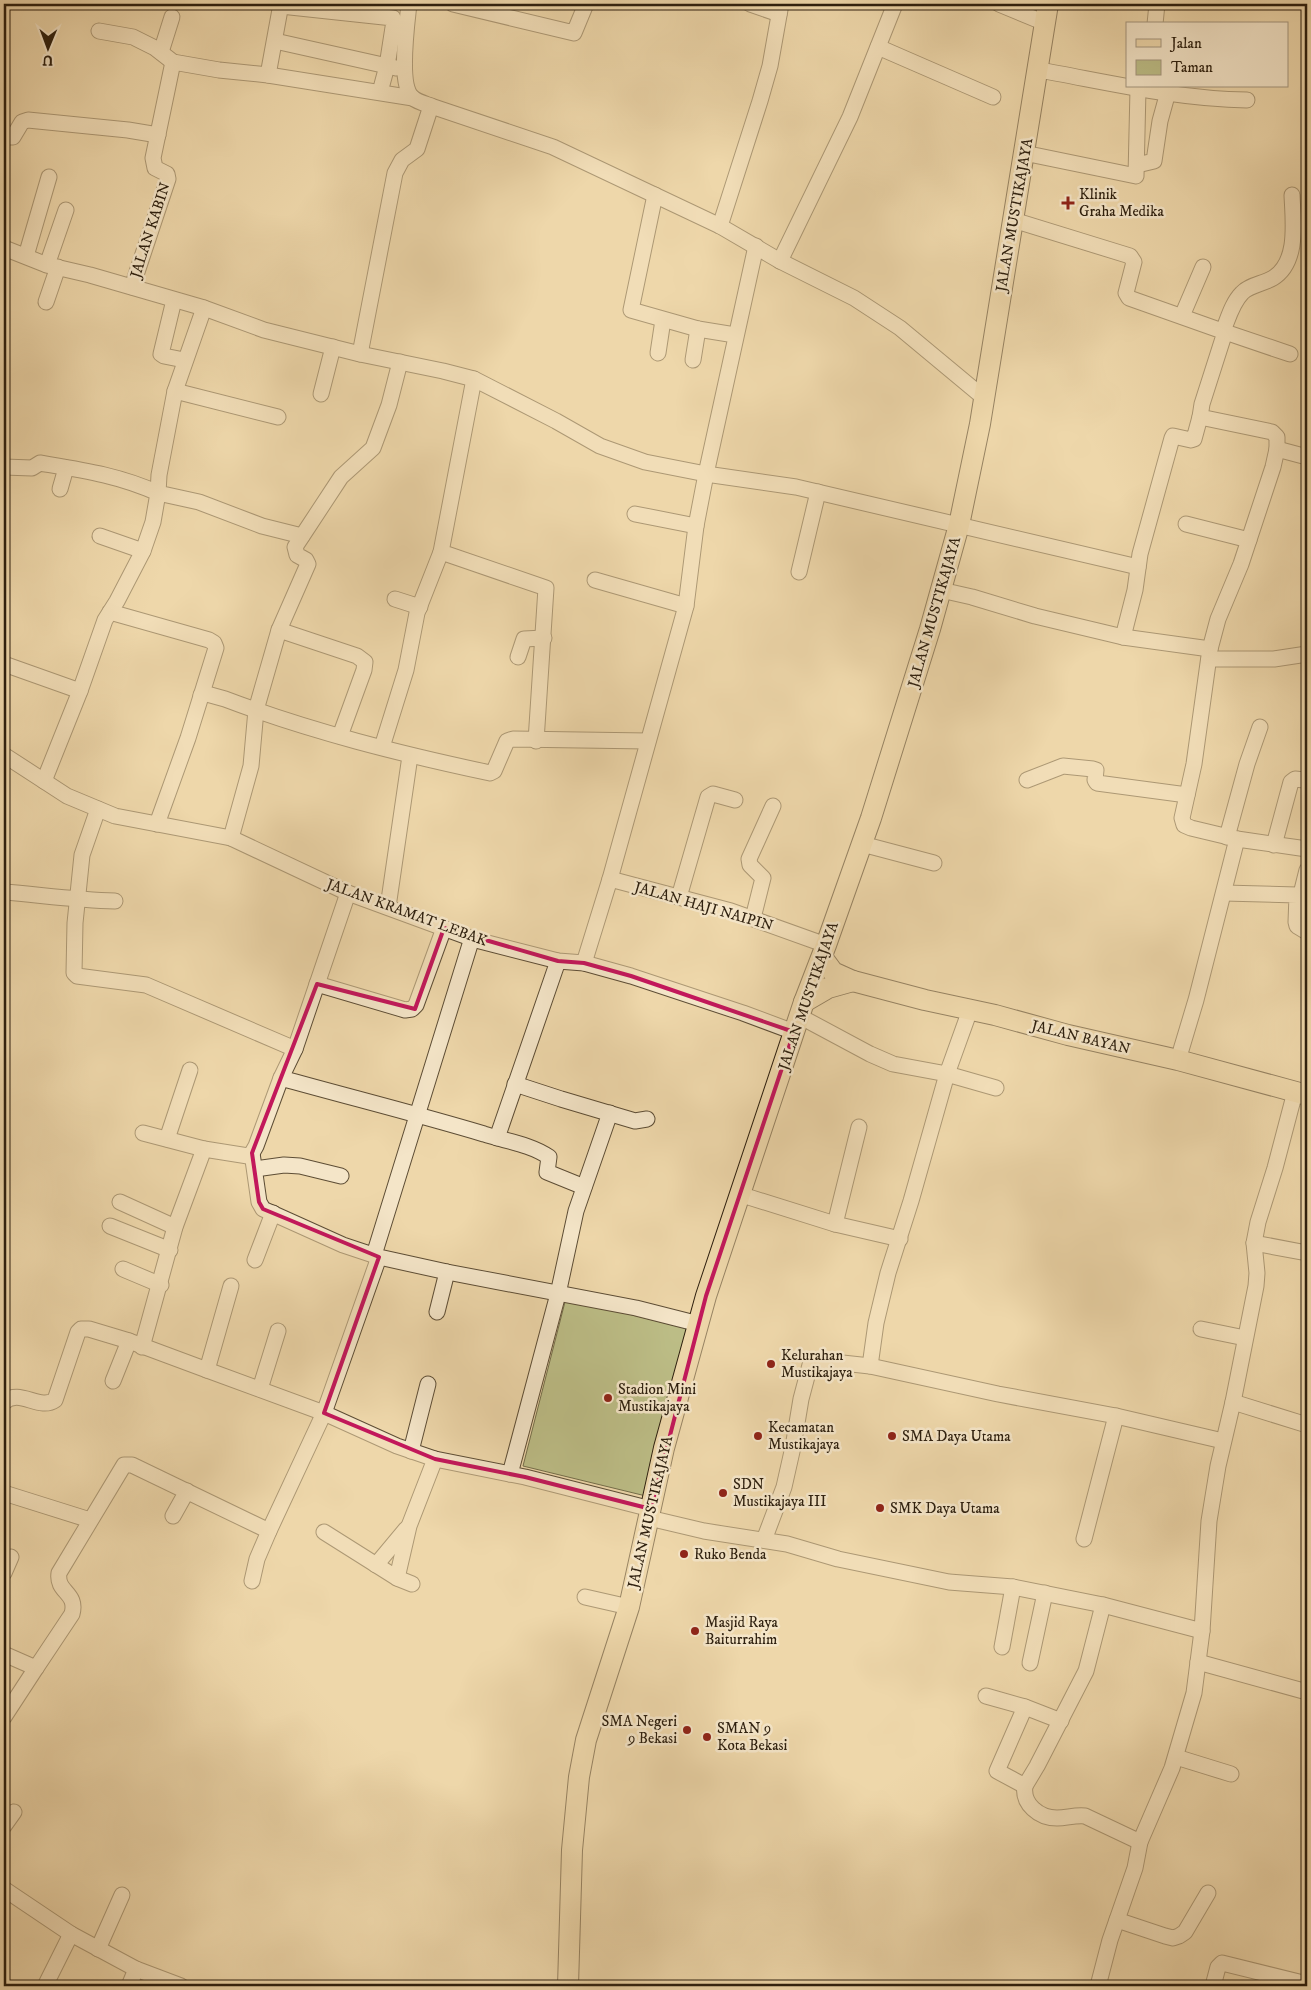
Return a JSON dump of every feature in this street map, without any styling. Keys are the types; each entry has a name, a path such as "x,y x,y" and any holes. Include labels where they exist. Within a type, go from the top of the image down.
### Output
{"main road":[{"name":"JALAN MUSTIKAJAYA","path":"568,1986 572,1850 579,1776 586,1740 629,1606 664,1448 699,1324 739,1194 799,1017 862,844 941,590 959,525 983,397 1047,13"},
{"name":"JALAN BAYAN","path":"824,951 833,972 853,981 1178,1060 1301,1093"},
{"name":"JALAN BAYAN","path":"799,1017 828,988 853,981"}],"street":[{"path":"409,4 404,69 407,87 413,98"},
{"path":"454,4 574,32 586,4"},
{"path":"720,226 770,66 780,9 750,4"},
{"path":"780,261 850,117 895,4"},
{"path":"999,4 1047,13"},
{"path":"1155,22 1158,4"},
{"path":"268,75 276,41 281,5 393,18 387,66 380,92"},
{"path":"161,52 172,17"},
{"path":"99,31 133,37 161,52 174,62 413,98 431,106 553,147 720,226 780,261 854,298 900,328 983,397"},
{"path":"276,41 404,69"},
{"path":"878,47 993,97"},
{"name":"JALAN KABIN","path":"132,287 168,179 167,174 155,168 153,163 174,62"},
{"path":"1039,70 1126,85"},
{"path":"1024,153 1133,176 1137,174 1143,88 1168,92 1209,93 1247,100"},
{"path":"1137,165 1154,161 1160,121 1168,92"},
{"path":"360,354 395,173 402,160 418,149 431,106"},
{"path":"4,137 13,137 22,122 28,120 128,130 158,135"},
{"path":"26,256 48,177"},
{"path":"655,195 631,309 634,312 698,329 735,334"},
{"path":"1123,637 1138,567 1172,438 1173,436 1194,439 1202,404 1235,302 1243,292 1273,278 1283,269 1289,258 1294,235 1292,195"},
{"path":"46,302 52,266 66,210"},
{"path":"1013,220 1130,256 1134,262 1126,293 1127,297 1290,354"},
{"path":"584,963 610,880 686,606 696,526 706,474 735,334 756,246"},
{"path":"4,248 52,266 204,308 264,330 334,348 474,379 600,446 623,456 706,474 796,487 1138,567"},
{"path":"1182,316 1203,267"},
{"path":"174,300 161,354 184,360"},
{"path":"44,781 80,691 97,639 143,551 153,522 159,475 175,391 184,360 204,308"},
{"path":"658,353 663,320"},
{"path":"693,360 698,329"},
{"path":"321,394 334,348"},
{"path":"231,838 251,766 256,710 279,630 308,564 306,560 297,555 295,547 341,477 373,448 400,362"},
{"path":"382,747 406,670 411,638 420,607 441,552 474,379"},
{"path":"175,391 278,417"},
{"path":"1200,417 1272,432 1278,437 1278,450 1249,540 1218,619 1209,654 1195,755 1182,818 1184,825 1232,838 1274,846 1307,849"},
{"path":"1278,450 1307,457"},
{"path":"4,467 32,468 40,463 89,470 120,478 158,493 199,502 262,526 302,536"},
{"path":"60,489 66,468"},
{"path":"800,572 818,492"},
{"path":"635,514 696,526"},
{"path":"1186,524 1249,540"},
{"path":"100,536 143,551"},
{"path":"441,552 546,588 536,740"},
{"path":"595,580 686,606"},
{"path":"941,590 1035,616 1123,637 1209,654 1274,659 1307,654"},
{"path":"395,599 420,607"},
{"path":"110,612 214,643 216,648 157,824"},
{"path":"279,630 357,656 365,662 364,670 340,736"},
{"path":"518,657 524,639 544,638"},
{"path":"4,664 80,691"},
{"path":"201,695 207,694 410,756 490,773 494,771 508,741 513,739 648,741"},
{"path":"1178,1060 1224,893 1232,838 1247,764 1260,727"},
{"name":"JALAN KRAMAT LEBAK","path":"4,755 67,796 98,810 132,820 231,838 348,893 472,938 558,961 584,963 631,976 743,1013 799,1017 892,1064 947,1074 996,1088"},
{"path":"388,907 410,756"},
{"path":"1027,780 1063,766 1092,768 1096,770 1095,781 1097,783 1187,795"},
{"path":"1274,846 1292,782 1296,779 1304,780"},
{"path":"679,897 708,797 710,794 713,794 734,800"},
{"path":"753,918 763,878 750,866 749,860 773,806"},
{"path":"98,810 82,855 74,973 77,976 146,985 295,1049"},
{"path":"862,844 934,863"},
{"path":"1302,890 1307,870"},
{"name":"JALAN HAJI NAIPIN","path":"610,880 753,918 824,951"},
{"path":"4,892 38,894 78,900 115,901"},
{"path":"348,893 295,1049 281,1078 252,1153 260,1206 343,1245 376,1256 447,1272 636,1308 699,1324"},
{"path":"1224,893 1297,895 1297,926 1307,932"},
{"path":"318,984 405,1010 412,1010 416,1006 444,928"},
{"path":"252,1582 257,1559 268,1531 324,1413 376,1256 472,938"},
{"path":"497,1138 558,961"},
{"path":"870,1366 878,1313 888,1273 900,1240 947,1074 970,1010"},
{"path":"167,1139 190,1070"},
{"path":"281,1078 384,1107 418,1114 530,1147 547,1156 547,1172 584,1187"},
{"path":"515,1084 561,1100 635,1121 647,1120"},
{"path":"1098,1986 1110,1940 1135,1868 1140,1842 1176,1756 1194,1693 1202,1632 1208,1521 1256,1286 1257,1273 1254,1243 1258,1222 1301,1093"},
{"path":"510,1474 558,1294 576,1211 610,1113"},
{"path":"835,1224 859,1126"},
{"path":"143,1134 242,1156 248,1156 252,1153"},
{"path":"113,1382 136,1344 160,1285 175,1227 204,1149"},
{"path":"255,1169 284,1165 300,1166 341,1176"},
{"path":"739,1194 835,1224 900,1240"},
{"path":"120,1202 175,1227"},
{"path":"255,1260 273,1213"},
{"path":"110,1226 170,1250"},
{"path":"1254,1243 1307,1253"},
{"path":"123,1269 160,1285"},
{"path":"437,1312 447,1272"},
{"path":"207,1370 231,1286"},
{"path":"4,1402 11,1397 18,1396 45,1404 55,1400 78,1332 81,1329 89,1329 136,1344 324,1413 411,1451 435,1459 510,1474 704,1531 787,1544 838,1559 949,1582 1013,1586 1103,1605 1202,1632"},
{"path":"1201,1329 1245,1338"},
{"path":"260,1390 278,1331"},
{"path":"764,1540 784,1487 810,1365 815,1360 870,1366 998,1394 1116,1416 1223,1441"},
{"path":"411,1451 428,1384"},
{"path":"1233,1402 1307,1425"},
{"path":"1084,1539 1116,1416"},
{"path":"397,1578 409,1526 435,1459"},
{"path":"4,1717 72,1614 74,1606 71,1598 60,1585 59,1573 120,1469 127,1464 268,1531"},
{"path":"173,1516 187,1492"},
{"path":"4,1493 90,1520"},
{"path":"376,1565 409,1526"},
{"path":"324,1532 397,1578 412,1584"},
{"path":"4,1573 11,1557"},
{"path":"1002,1647 1013,1586"},
{"path":"1030,1663 1046,1593"},
{"path":"585,1597 629,1606"},
{"path":"1103,1605 1086,1671 1061,1721 1024,1786 1024,1792 1026,1800 1037,1812 1054,1818 1075,1815 1084,1816 1140,1842"},
{"path":"4,1654 36,1668"},
{"path":"1198,1662 1307,1692"},
{"path":"986,1696 1025,1707 1061,1721"},
{"path":"1024,1786 997,1772 1025,1707"},
{"path":"1176,1756 1231,1774"},
{"path":"4,1826 14,1812"},
{"path":"4,1889 71,1934 98,1949 136,1969 181,1986"},
{"path":"1118,1920 1173,1938 1185,1932 1208,1893"},
{"path":"98,1949 122,1895"},
{"path":"46,1986 71,1934"},
{"path":"1213,1986 1218,1967 1222,1964 1307,1984"},
{"path":"130,1986 136,1969"}],"highlighted area":[{"path":"444,928 558,961 584,963 631,976 794,1032 706,1296 651,1509 525,1477 435,1459 324,1413 379,1257 263,1209 259,1202 252,1153 317,984 415,1009"}],"green space":[{"name":"Stadion Mini Mustikajaya","path":"566,1298 692,1330 650,1497 523,1466"}],"place":[{"name":"Klinik Graha Medika","path":"1068,203"},
{"name":"Kelurahan Mustikajaya","path":"771,1364"},
{"name":"Stadion Mini Mustikajaya","path":"608,1398"},
{"name":"Kecamatan Mustikajaya","path":"758,1436"},
{"name":"SMA Daya Utama","path":"892,1436"},
{"name":"SDN Mustikajaya III","path":"723,1493"},
{"name":"SMK Daya Utama","path":"880,1508"},
{"name":"Ruko Benda","path":"684,1554"},
{"name":"Masjid Raya Baiturrahim","path":"695,1631"},
{"name":"SMA Negeri 9 Bekasi","path":"687,1730"},
{"name":"SMAN 9 Kota Bekasi","path":"707,1737"}]}
